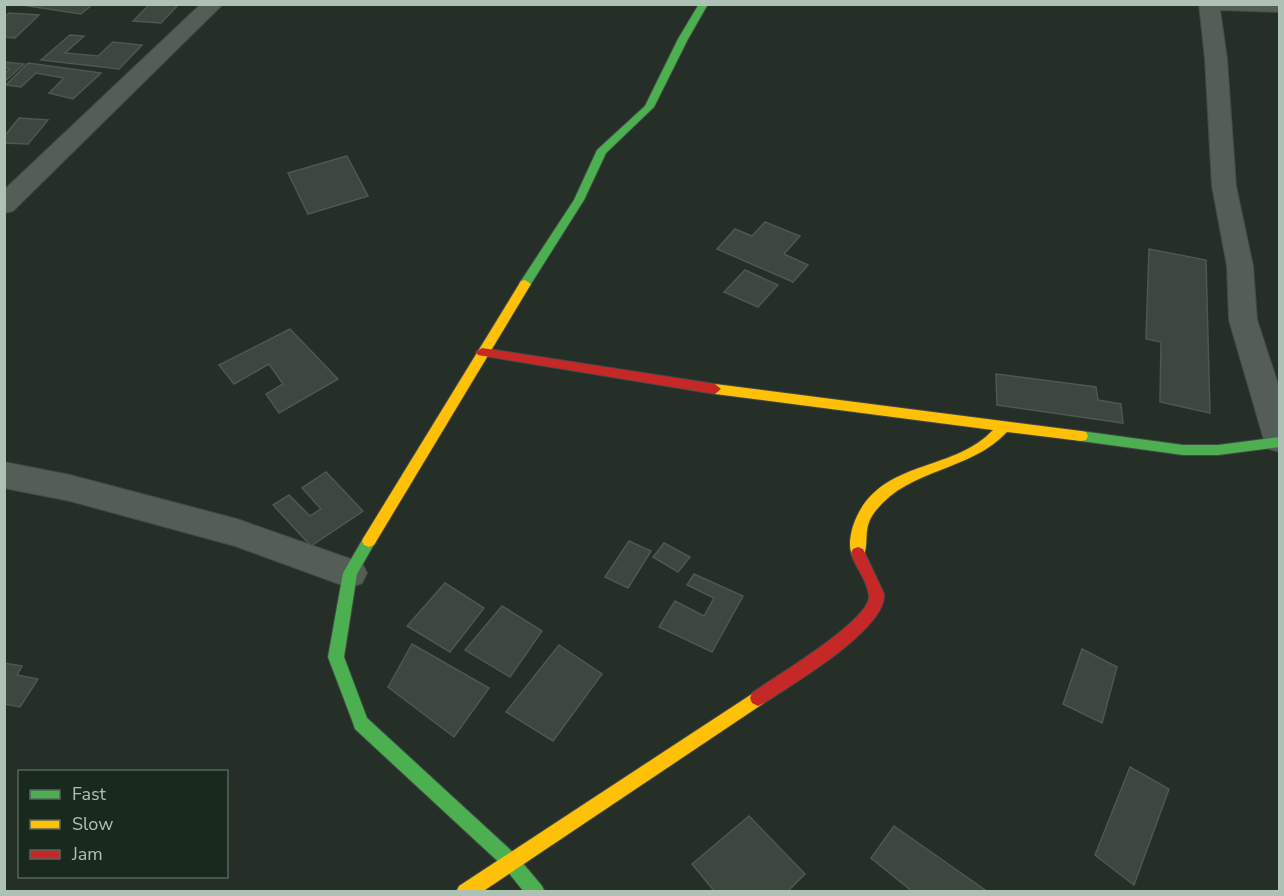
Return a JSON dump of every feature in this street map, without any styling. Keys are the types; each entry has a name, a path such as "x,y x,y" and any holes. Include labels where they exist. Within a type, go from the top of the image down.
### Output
{"street":[{"path":"4,205 213,4"},
{"path":"536,891 510,861 361,723 336,657 350,573 482,352 579,200 601,152 649,107 683,39 704,4"},
{"path":"482,352 742,393 1005,425 1183,450 1218,450 1280,441 1243,320 1240,266 1224,186 1216,59 1209,4"},
{"path":"1219,4 1280,6"},
{"path":"465,891 715,730 853,631 874,609 877,596 874,583 863,568 858,552 857,538 862,519 869,507 886,488 906,475 990,444 1001,434 1005,425"},
{"path":"4,475 70,488 237,533 350,573"}],"building":[{"path":"15,4 93,4 81,14"},
{"path":"150,4 179,4 161,23 133,21"},
{"path":"9,13 39,15 15,38 4,37 4,17"},
{"path":"70,35 84,36 65,53 98,56 113,42 142,45 119,69 41,60"},
{"path":"4,62 24,64 4,82 4,74 10,69 4,68"},
{"path":"28,63 101,73 73,99 49,93 64,78 36,73 21,87 6,85"},
{"path":"19,118 48,120 28,144 4,143 4,132 7,133"},
{"path":"347,156 368,196 308,214 288,173"},
{"path":"765,222 800,236 784,254 808,265 793,282 717,249 735,229 752,236"},
{"path":"1149,249 1206,260 1210,413 1160,402 1161,342 1146,339"},
{"path":"745,270 778,285 758,307 724,292"},
{"path":"290,329 338,379 279,413 266,394 283,384 269,364 234,384 219,365"},
{"path":"996,374 1096,387 1098,400 1121,404 1123,423 997,405"},
{"path":"326,472 363,511 311,546 273,505 289,495 310,516 321,509 302,488"},
{"path":"629,541 651,551 628,588 605,577"},
{"path":"664,543 690,557 678,572 653,557"},
{"path":"694,574 743,596 712,652 659,627 675,601 704,616 714,598 687,585"},
{"path":"445,583 484,608 450,652 407,626"},
{"path":"502,606 542,631 510,677 465,650"},
{"path":"412,644 489,688 454,737 388,687"},
{"path":"559,645 602,674 553,741 506,712"},
{"path":"1082,649 1117,667 1102,723 1063,704"},
{"path":"4,663 22,666 17,675 38,679 20,707 4,704"},
{"path":"1130,767 1169,789 1134,885 1095,855"},
{"path":"749,816 805,874 787,892 715,892 692,864"},
{"path":"894,826 988,892 913,892 871,858"}],"traffic: fast":[{"path":"525,284 579,200 601,152 649,107 683,39 704,4"},
{"path":"1081,436 1183,450 1218,450 1280,442"},
{"path":"369,541 350,573 336,657 361,723 510,861 536,892"}],"traffic: slow":[{"path":"369,541 525,284"},
{"path":"715,389 1081,436"},
{"path":"858,553 858,535 863,519 883,493 899,481 975,451 991,440 1005,425"},
{"path":"465,892 758,698"}],"traffic: jam":[{"path":"482,352 715,389"},
{"path":"758,698 845,638 872,610 877,594 858,553"}]}
